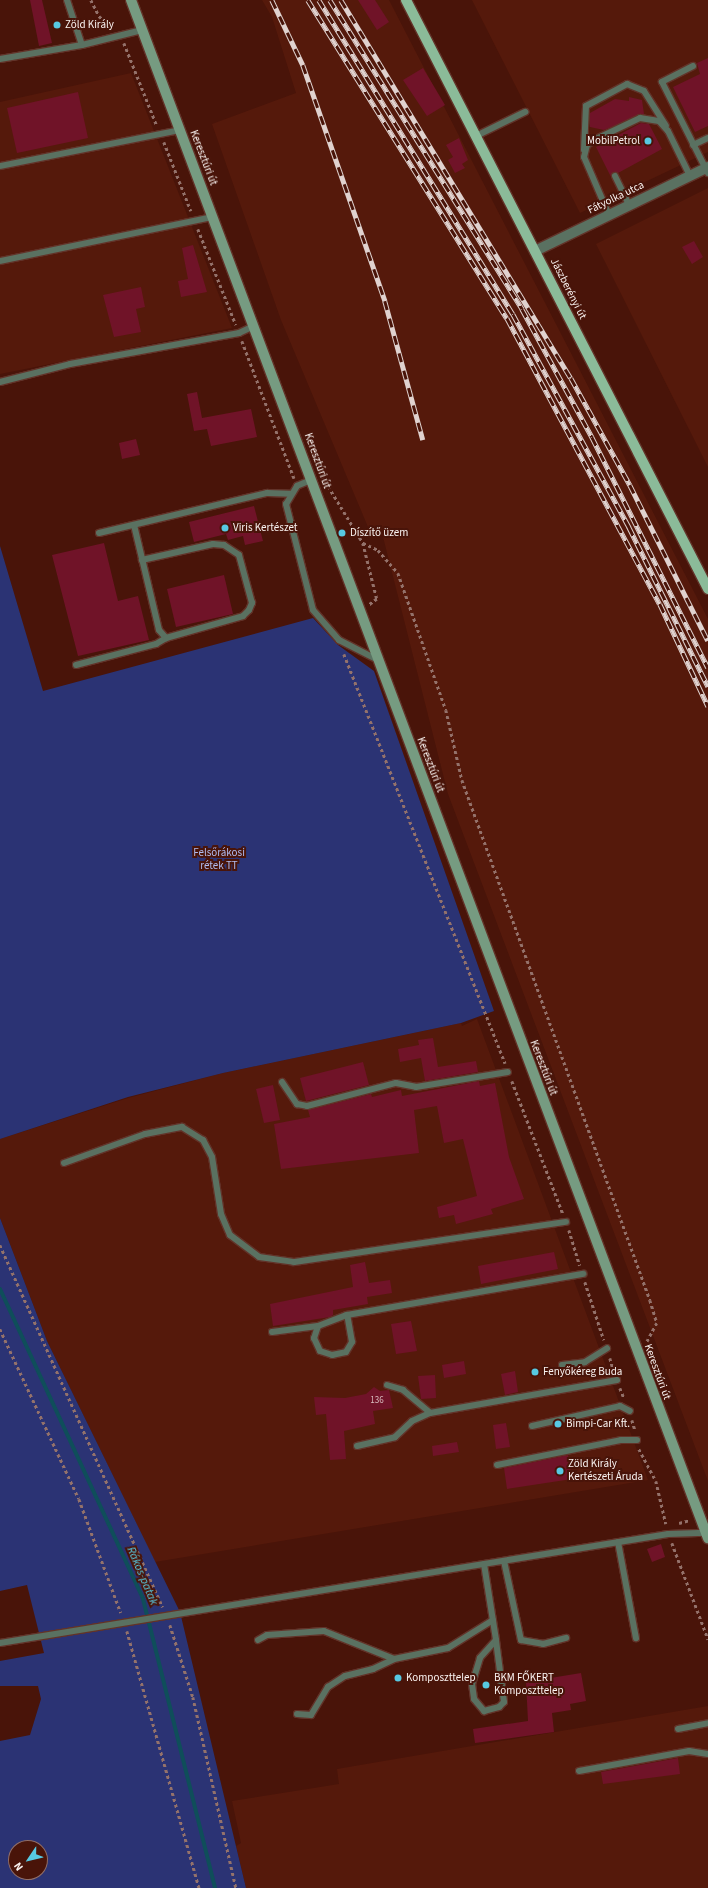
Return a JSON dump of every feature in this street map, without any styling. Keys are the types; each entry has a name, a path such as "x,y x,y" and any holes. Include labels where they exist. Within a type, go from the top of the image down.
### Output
{"main road":[{"name":"Keresztúri út","path":"131,0 254,326 376,659 707,1536"},
{"name":"Jászberényi út","path":"406,0 708,588"}],"street":[{"name":"Fátyolka utca","path":"535,251 707,169"}],"lane":[{"path":"67,0 82,45"},
{"path":"0,59 82,45 142,30"},
{"path":"693,66 662,82 693,145 707,169"},
{"path":"609,215 584,153 586,106 627,84 644,91 668,131 690,176"},
{"path":"476,136 525,112"},
{"path":"584,153 587,145 598,142 640,118 659,121 668,131"},
{"path":"0,166 180,130"},
{"path":"693,145 708,138"},
{"path":"615,176 629,205"},
{"path":"0,262 196,223 213,217"},
{"path":"0,382 70,364 239,333 254,326"},
{"path":"311,480 297,486 290,494 286,504 313,610 339,640 376,659"},
{"path":"98,533 267,493 290,494"},
{"path":"134,525 159,630 166,638"},
{"path":"76,664 156,644 166,638 243,616 249,610 252,603 239,555 224,545 213,544 142,560"},
{"path":"282,1082 297,1104 307,1106 396,1083 416,1087 508,1072"},
{"path":"64,1163 145,1134 182,1127 203,1140 212,1157 221,1214 230,1235 259,1257 294,1262 566,1222"},
{"path":"272,1332 318,1326 347,1314 583,1274"},
{"path":"318,1326 314,1338 320,1351 332,1355 346,1352 352,1342 347,1314"},
{"path":"562,1365 586,1362 607,1348"},
{"path":"357,1446 395,1437 412,1421 430,1413 617,1380"},
{"path":"387,1385 403,1390 430,1413"},
{"path":"532,1426 620,1406 630,1411"},
{"path":"497,1465 621,1440 637,1440"},
{"path":"0,1643 125,1623 135,1619 163,1614 668,1534 707,1536"},
{"path":"618,1542 636,1638"},
{"path":"504,1561 521,1640 536,1644 566,1638"},
{"path":"484,1564 496,1640 504,1702 499,1707 484,1711 474,1699 472,1684 480,1658 496,1640"},
{"path":"297,1714 311,1715 328,1687 345,1676 373,1669 394,1659 448,1648 493,1620"},
{"path":"258,1640 267,1635 324,1632 394,1659"},
{"path":"678,1729 708,1723"},
{"path":"579,1771 689,1751 708,1754"}],"path":[{"path":"91,0 99,16 122,36 239,333 297,486"},
{"path":"306,467 325,478 363,543 377,599 360,612"},
{"path":"363,543 378,550 398,573 446,710 462,780 650,1300 657,1323 637,1353"},
{"path":"339,640 566,1222 617,1380 630,1411 637,1440 656,1481 666,1526 700,1518"},
{"path":"0,1245 163,1614 194,1697 236,1888"},
{"path":"0,1329 79,1499 125,1623 200,1888"},
{"path":"668,1534 708,1640"}],"shaded area":[{"path":"262,0 389,0 708,619 708,1481 448,794 380,525 368,527 281,320 212,124 296,93 272,17"},
{"path":"472,0 708,0 708,152 580,213"},
{"path":"131,73 232,328 0,374 0,102"},
{"path":"708,188 708,467 596,244"},
{"path":"477,1019 648,1480 155,1562 47,1341 0,1218 0,1139 128,1098 223,1073 461,1023 462,1026"},
{"path":"708,1706 708,1888 246,1888 236,1846 241,1843 232,1801 339,1784 337,1769"}],"green space":[{"name":"Felsőrákosi rétek TT","path":"0,546 43,691 313,618 338,645 374,671 494,1011 461,1023 223,1073 128,1097 0,1139"},
{"path":"0,1218 47,1341 180,1612 246,1888 0,1888 0,1741 30,1735 41,1699 38,1686 0,1686 0,1661 44,1653 27,1585 0,1591"}],"building":[{"path":"30,0 42,0 52,43 39,46"},
{"path":"358,0 375,0 389,22 377,30"},
{"path":"708,58 708,126 695,132 673,87 700,74 697,63"},
{"path":"423,68 445,105 427,116 403,80"},
{"path":"78,92 88,138 17,153 7,108"},
{"path":"629,97 642,100 644,114 604,130 590,127 590,113 615,99 629,101"},
{"path":"641,123 649,124 662,149 618,173 613,172 611,177 596,147"},
{"path":"459,138 468,160 462,164 465,168 455,173 448,160 453,157 446,145"},
{"path":"694,241 703,257 692,264 682,247"},
{"path":"193,245 207,292 181,297 178,281 188,279 182,248"},
{"path":"141,287 145,307 136,309 141,332 114,337 103,295"},
{"path":"197,392 202,418 251,409 257,437 211,446 207,429 194,431 187,394"},
{"path":"136,439 140,455 122,459 119,443"},
{"name":"Viris Kertészet","path":"254,506 263,541 245,545 243,536 228,540 226,534 194,542 189,522"},
{"path":"104,543 118,601 138,596 149,640 78,656 52,555"},
{"path":"224,575 233,614 176,627 167,589"},
{"path":"433,1038 438,1067 476,1061 478,1072 425,1081 421,1058 400,1062 398,1049 419,1045 418,1040"},
{"path":"363,1062 369,1085 306,1101 300,1078"},
{"path":"479,1081 480,1086 495,1083 509,1157 524,1199 491,1209 493,1214 456,1224 454,1215 439,1218 437,1207 477,1196 463,1139 444,1143 437,1106 414,1110 419,1153 281,1169 274,1124 310,1117 308,1110 371,1094 372,1097 401,1090 402,1096"},
{"path":"273,1085 280,1120 264,1123 256,1089"},
{"path":"554,1252 558,1269 481,1284 478,1266"},
{"path":"365,1262 369,1283 390,1280 392,1293 367,1297 368,1304 333,1310 333,1315 330,1317 273,1326 270,1304 353,1287 350,1265"},
{"path":"411,1321 417,1351 396,1354 391,1324"},
{"path":"464,1361 466,1374 444,1378 442,1365"},
{"path":"515,1371 518,1392 505,1395 501,1374"},
{"path":"435,1375 436,1398 421,1399 418,1376"},
{"path":"374,1387 380,1391 389,1390 393,1408 373,1411 375,1424 344,1431 346,1459 330,1460 326,1414 316,1415 314,1397 345,1398 366,1394"},
{"path":"506,1423 510,1447 496,1449 493,1425"},
{"path":"457,1442 459,1452 433,1456 432,1446"},
{"path":"568,1455 572,1479 507,1489 504,1468"},
{"path":"661,1544 665,1557 652,1562 647,1549"},
{"path":"581,1673 586,1701 570,1704 571,1710 552,1713 554,1732 475,1743 473,1729 528,1721 526,1682"},
{"path":"678,1758 680,1774 603,1784 601,1772"}],"waterway":[{"name":"Rákos-patak","path":"0,1289 143,1599 215,1888"}],"railway":[{"path":"272,0 303,65 385,301 423,440"},
{"path":"308,0 507,318 660,604 708,706"},
{"path":"319,0 513,314 629,527 708,686"},
{"path":"330,0 522,309 592,437 708,668"},
{"path":"341,0 571,378 630,485 708,641"}],"place":[{"name":"Zöld Király","path":"57,25"},
{"name":"MobilPetrol","path":"648,141"},
{"name":"Viris Kertészet","path":"225,528"},
{"name":"Díszítő üzem","path":"342,533"},
{"name":"Fenyőkéreg Buda","path":"535,1372"},
{"name":"Bimpi-Car Kft.","path":"558,1424"},
{"name":"Zöld Király Kertészeti Áruda","path":"560,1471"},
{"name":"Komposzttelep","path":"398,1678"},
{"name":"BKM FŐKERT Komposzttelep","path":"486,1685"}]}
